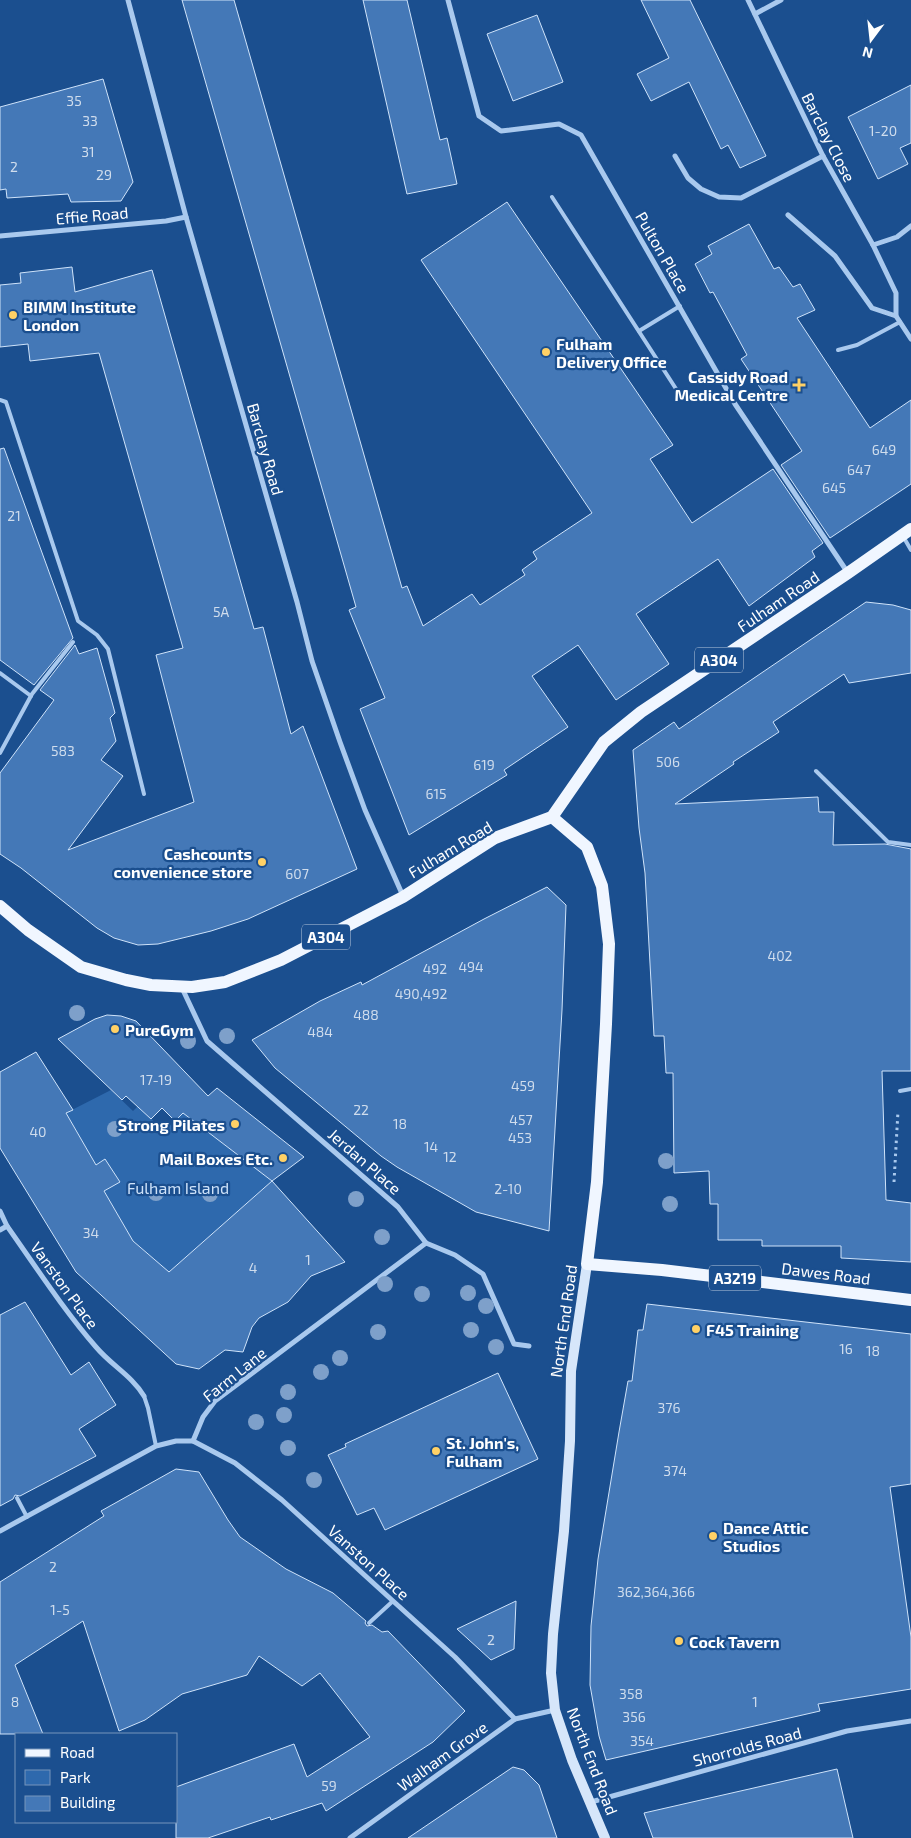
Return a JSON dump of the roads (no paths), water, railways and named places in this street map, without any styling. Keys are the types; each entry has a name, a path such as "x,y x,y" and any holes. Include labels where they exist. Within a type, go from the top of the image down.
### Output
{"main road":[{"name":"Fulham Road","path":"0,906 28,930 81,967 126,980 192,987 225,982 281,960 403,896 495,838 552,817 604,742 641,712 907,532"},
{"name":"North End Road","path":"552,817 588,847 602,886 609,944 606,1041 597,1182 571,1371 570,1440 551,1673 555,1710 572,1760 605,1838"},
{"name":"Dawes Road","path":"587,1264 671,1271 911,1300"}],"street":[{"name":"Barclay Road","path":"128,0 186,217 295,593 312,661 365,810 403,896"},
{"name":"Pulton Place","path":"448,0 479,116 501,130 559,124 581,135 735,404 848,573"},
{"name":"Barclay Close","path":"748,0 823,156 873,245 896,293 896,316"},
{"path":"755,14 781,0"},
{"path":"675,156 688,178 701,189 718,197 741,198 823,156"},
{"path":"788,215 835,256 872,308 896,316 911,339"},
{"name":"Effie Road","path":"0,236 166,221 186,217"},
{"path":"873,245 897,237 911,226"},
{"name":"Jerdan Place","path":"182,987 206,1041 398,1207 426,1243 455,1255 484,1274 514,1344 529,1346"},
{"name":"Vanston Place","path":"0,1211 7,1226 75,1322 98,1349 138,1385 144,1396"},
{"path":"0,1230 7,1226"},
{"name":"Farm Lane","path":"193,1441 203,1416 215,1401 426,1243"},
{"path":"0,1531 156,1446 176,1441 193,1441"},
{"name":"Vanston Place","path":"193,1441 235,1463 282,1500 455,1657 515,1719"},
{"name":"Walham Grove","path":"350,1838 515,1719 555,1710"},
{"name":"Shorrolds Road","path":"591,1802 847,1731 911,1721"}],"lane":[{"path":"552,196 680,395"},
{"path":"639,331 680,306"},
{"path":"838,350 857,345 900,322"},
{"path":"0,400 6,402 78,621 97,635 108,649 144,794"},
{"path":"907,532 911,550"},
{"path":"0,753 31,696 73,642"},
{"path":"0,673 31,696"},
{"path":"816,771 888,842 911,845"},
{"path":"900,1091 911,1090"},
{"name":"Vanston Place","path":"144,1396 156,1446"},
{"path":"17,1498 27,1517"},
{"path":"369,1623 394,1601"}],"place":[{"name":"BIMM Institute London","path":"13,315"},
{"name":"Fulham Delivery Office","path":"546,352"},
{"name":"Cassidy Road Medical Centre","path":"799,385"},
{"name":"Cashcounts convenience store","path":"262,862"},
{"name":"PureGym","path":"115,1029"},
{"name":"Strong Pilates","path":"235,1124"},
{"name":"Mail Boxes Etc.","path":"283,1158"},
{"name":"F45 Training","path":"696,1329"},
{"name":"St. John's, Fulham","path":"436,1451"},
{"name":"Dance Attic Studios","path":"713,1536"},
{"name":"Cock Tavern","path":"679,1641"}],"park label":[{"name":"Fulham Island","path":"178,1187"}]}
